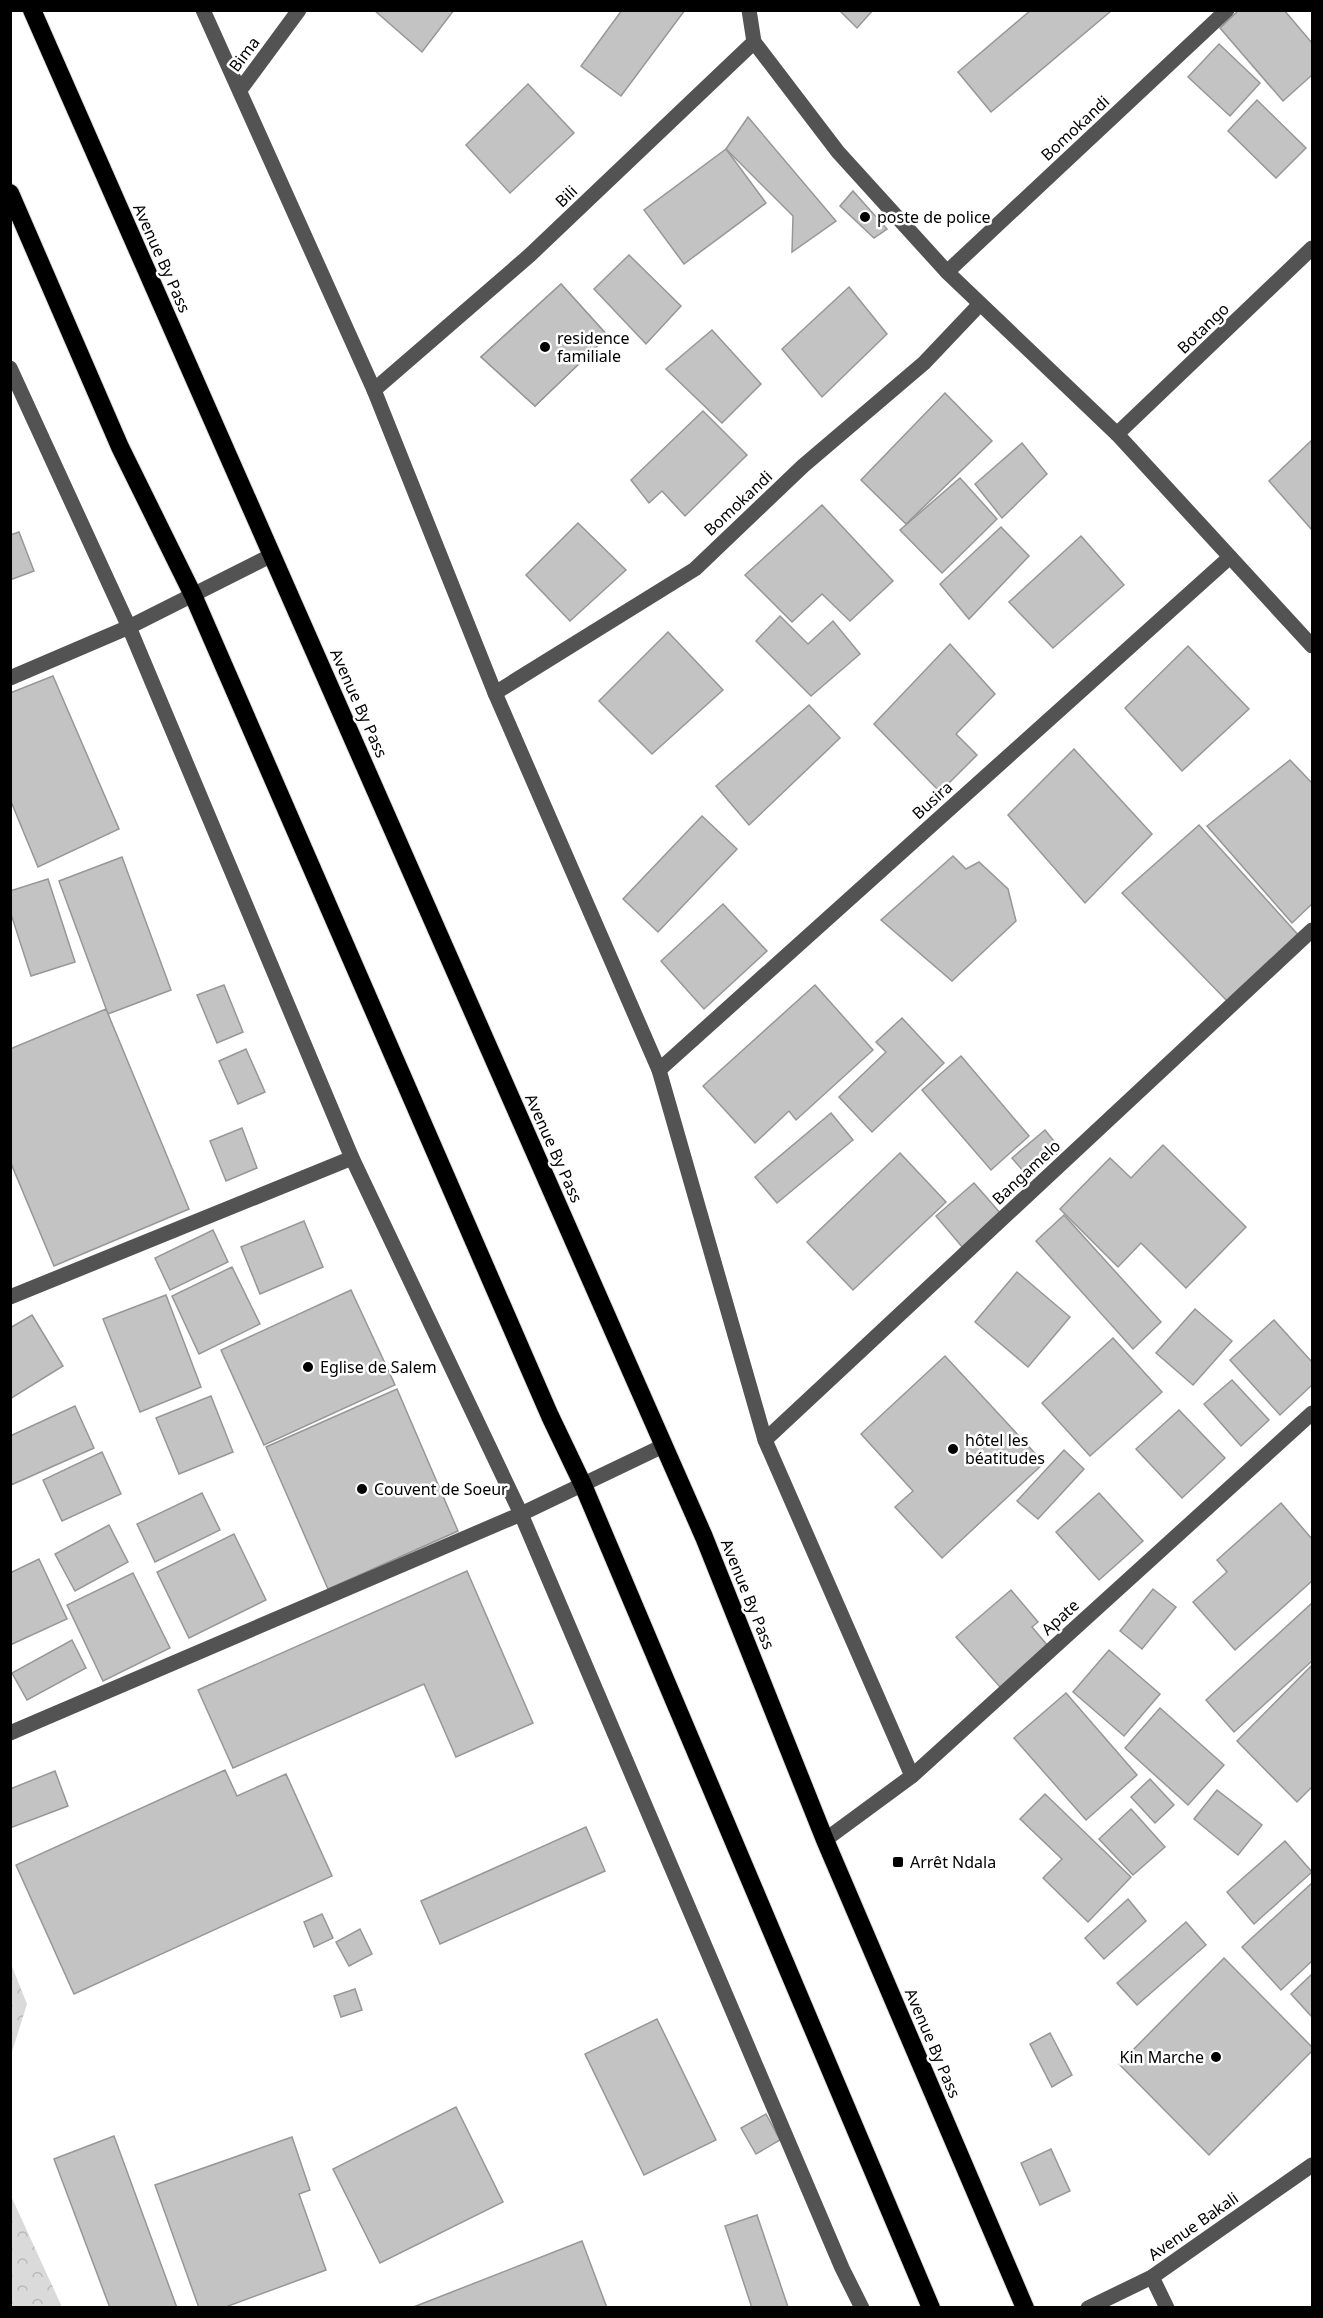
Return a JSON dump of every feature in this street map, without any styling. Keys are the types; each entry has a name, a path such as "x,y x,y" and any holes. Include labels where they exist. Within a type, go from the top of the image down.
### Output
{"highway":[{"name":"Avenue By Pass","path":"32,10 704,1537 825,1840 1025,2307"},
{"path":"10,193 120,447 193,595 540,1394 583,1485 931,2307"}],"street":[{"path":"203,10 374,390 495,693 659,1070 765,1440 912,1776"},
{"name":"Bima","path":"240,90 299,10"},
{"path":"749,10 754,42 838,152 947,272 1117,434 1312,646"},
{"name":"Bomokandi","path":"947,272 1227,10"},
{"name":"Bili","path":"374,390 530,255 754,42"},
{"name":"Botango","path":"1117,434 1312,248"},
{"name":"Bomokandi","path":"495,693 695,569 803,466 924,363 980,304"},
{"path":"10,368 129,627 352,1158 403,1270 521,1514 842,2268 862,2307"},
{"path":"10,678 129,627 272,555"},
{"name":"Busira","path":"659,1070 1230,557"},
{"name":"Bangamelo","path":"765,1440 1312,930"},
{"path":"10,1297 352,1158"},
{"name":"Apate","path":"825,1840 912,1776 1312,1413"},
{"path":"10,1733 521,1514 663,1446"},
{"name":"Avenue Bakali","path":"1088,2307 1152,2277 1312,2165"},
{"path":"1152,2277 1167,2307"}],"green space":[{"path":"11,1964 27,2004 11,2055"},
{"path":"11,2196 62,2307 11,2307"}],"building":[{"path":"374,10 454,10 422,52"},
{"path":"622,10 685,10 621,96 581,66"},
{"path":"839,10 873,10 857,28"},
{"path":"1031,10 1111,11 991,112 958,72"},
{"path":"1239,10 1284,10 1312,43 1312,75 1283,101 1220,28"},
{"path":"1219,44 1260,83 1230,116 1188,77"},
{"path":"528,84 574,133 510,193 466,145"},
{"path":"1257,100 1306,148 1276,178 1228,131"},
{"path":"748,117 836,221 792,252 793,216 726,149"},
{"path":"726,149 766,203 684,264 644,210"},
{"name":"poste de police","path":"853,191 887,229 874,238 840,206"},
{"path":"629,255 681,306 646,344 594,289"},
{"name":"residence familiale","path":"561,284 608,336 535,406 481,357"},
{"name":"residence familiale","path":"561,284 608,336 535,406 481,357"},
{"path":"849,287 887,334 822,397 782,349"},
{"path":"712,330 761,384 722,423 666,369"},
{"path":"945,393 992,441 906,524 861,480"},
{"path":"703,411 747,455 685,516 662,491 649,503 631,480"},
{"path":"1312,440 1312,530 1269,481"},
{"path":"1022,443 1047,474 1002,518 975,484"},
{"path":"960,478 997,519 942,573 900,530"},
{"path":"822,505 893,581 850,621 822,594 792,622 745,575"},
{"path":"578,523 626,570 570,621 526,575"},
{"path":"1001,527 1029,556 969,619 940,584"},
{"path":"19,532 34,571 10,580 10,535"},
{"path":"1081,536 1124,585 1053,648 1009,602"},
{"path":"780,616 808,644 833,621 860,654 811,696 756,641"},
{"path":"668,632 723,690 652,754 599,701"},
{"path":"950,644 995,694 956,734 977,755 940,792 874,724"},
{"path":"1188,646 1249,709 1182,771 1125,708"},
{"path":"53,676 119,829 38,867 10,799 10,693"},
{"path":"809,705 840,738 749,825 716,786"},
{"path":"1074,749 1152,834 1085,903 1008,815"},
{"path":"1290,760 1312,783 1312,904 1292,923 1207,826"},
{"path":"702,816 737,849 658,932 623,899"},
{"path":"1199,825 1301,938 1229,1003 1122,893"},
{"path":"953,856 966,869 979,862 1008,889 1016,921 952,981 881,920"},
{"path":"122,857 171,990 108,1014 59,881"},
{"path":"48,879 75,962 31,976 10,911 10,891"},
{"path":"723,904 767,951 704,1009 661,961"},
{"path":"224,985 243,1032 217,1043 197,995"},
{"path":"815,985 873,1050 796,1120 789,1111 755,1143 703,1086"},
{"path":"106,1009 189,1209 54,1266 10,1161 10,1049"},
{"path":"902,1018 944,1063 872,1132 839,1097 886,1052 876,1042"},
{"path":"246,1049 265,1092 238,1104 219,1061"},
{"path":"961,1056 1029,1136 991,1170 922,1090"},
{"path":"831,1113 853,1140 777,1203 755,1177"},
{"path":"242,1128 257,1168 226,1181 210,1141"},
{"path":"1045,1130 1061,1150 1029,1178 1012,1158"},
{"path":"1163,1145 1246,1227 1186,1288 1141,1243 1118,1267 1060,1209 1110,1158 1131,1178"},
{"path":"900,1153 946,1202 853,1290 807,1242"},
{"path":"974,1183 1001,1214 963,1248 936,1216"},
{"path":"1064,1215 1161,1322 1133,1349 1036,1241"},
{"path":"304,1221 323,1267 260,1294 241,1247"},
{"path":"213,1230 228,1262 170,1290 155,1258"},
{"path":"232,1267 260,1324 199,1354 172,1296"},
{"path":"1017,1272 1070,1317 1028,1367 975,1322"},
{"name":"Eglise de Salem","path":"351,1290 395,1385 264,1445 221,1350"},
{"path":"166,1295 201,1387 140,1412 103,1319"},
{"path":"1195,1309 1232,1341 1193,1385 1156,1353"},
{"path":"32,1315 63,1366 10,1399 10,1328"},
{"path":"1274,1320 1312,1362 1312,1385 1280,1415 1230,1360"},
{"path":"1113,1338 1162,1392 1090,1456 1042,1403"},
{"name":"hôtel les béatitudes","path":"945,1356 1044,1463 942,1558 895,1507 913,1491 861,1434"},
{"path":"1232,1380 1269,1420 1241,1446 1204,1404"},
{"name":"Couvent de Soeur","path":"397,1389 458,1531 328,1589 266,1447"},
{"path":"211,1396 233,1452 179,1474 156,1418"},
{"path":"75,1406 94,1448 11,1485 10,1436"},
{"path":"1179,1410 1225,1458 1182,1498 1136,1449"},
{"path":"1064,1450 1084,1469 1038,1519 1017,1501"},
{"path":"102,1452 121,1494 62,1521 43,1480"},
{"path":"202,1493 220,1530 155,1562 137,1524"},
{"path":"1099,1493 1143,1541 1099,1580 1056,1532"},
{"path":"1281,1503 1312,1539 1312,1581 1235,1650 1193,1602 1227,1572 1217,1560"},
{"path":"109,1525 128,1562 75,1591 55,1554"},
{"path":"234,1534 266,1600 189,1638 157,1572"},
{"path":"39,1559 67,1619 10,1645 10,1573"},
{"path":"467,1571 533,1723 456,1757 424,1684 233,1768 198,1690"},
{"path":"133,1573 170,1648 103,1681 67,1605"},
{"path":"1153,1589 1176,1607 1142,1649 1120,1631"},
{"path":"1011,1590 1038,1622 1032,1627 1048,1646 1000,1687 956,1637"},
{"path":"1312,1603 1312,1661 1234,1732 1206,1700"},
{"path":"72,1640 86,1668 27,1700 12,1673"},
{"path":"1109,1650 1160,1694 1124,1736 1073,1692"},
{"path":"1312,1665 1312,1787 1297,1802 1237,1741"},
{"path":"1066,1693 1137,1775 1086,1820 1014,1738"},
{"path":"1160,1708 1224,1765 1188,1805 1125,1748"},
{"path":"225,1770 237,1796 286,1774 332,1876 74,1994 16,1865"},
{"path":"55,1771 68,1806 10,1828 10,1789"},
{"path":"1150,1779 1174,1805 1155,1823 1131,1797"},
{"path":"1217,1790 1262,1825 1238,1855 1194,1819"},
{"path":"1045,1794 1131,1877 1088,1922 1043,1878 1062,1859 1020,1819"},
{"path":"1131,1809 1165,1847 1133,1875 1099,1839"},
{"path":"586,1827 605,1871 440,1944 421,1901"},
{"path":"1285,1841 1312,1872 1254,1924 1227,1892"},
{"path":"1312,1883 1312,1961 1281,1990 1242,1947"},
{"path":"1128,1899 1146,1921 1104,1959 1085,1938"},
{"path":"322,1914 333,1938 314,1947 304,1922"},
{"path":"1186,1922 1206,1945 1137,2005 1117,1983"},
{"path":"360,1929 372,1954 349,1966 336,1942"},
{"name":"Kin Marche","path":"1224,1958 1312,2047 1312,2051 1209,2155 1119,2064"},
{"path":"1312,1974 1312,2017 1291,1994"},
{"path":"355,1989 362,2010 341,2017 334,1996"},
{"path":"657,2019 716,2140 644,2175 585,2054"},
{"path":"1050,2033 1072,2075 1052,2087 1030,2044"},
{"path":"456,2107 503,2202 380,2263 333,2169"},
{"path":"766,2114 780,2140 756,2154 741,2128"},
{"path":"114,2136 177,2308 110,2308 54,2159"},
{"path":"292,2137 310,2190 299,2194 326,2270 223,2308 199,2308 155,2185"},
{"path":"1051,2149 1070,2191 1040,2205 1021,2163"},
{"path":"757,2215 788,2307 752,2308 725,2226"},
{"path":"582,2241 607,2308 411,2308"}],"place":[{"name":"poste de police","path":"865,217"},
{"name":"residence familiale","path":"545,347"},
{"name":"Eglise de Salem","path":"308,1367"},
{"name":"hôtel les béatitudes","path":"953,1449"},
{"name":"Couvent de Soeur","path":"362,1489"},
{"name":"Arrêt Ndala","path":"898,1862"},
{"name":"Kin Marche","path":"1216,2057"}]}
